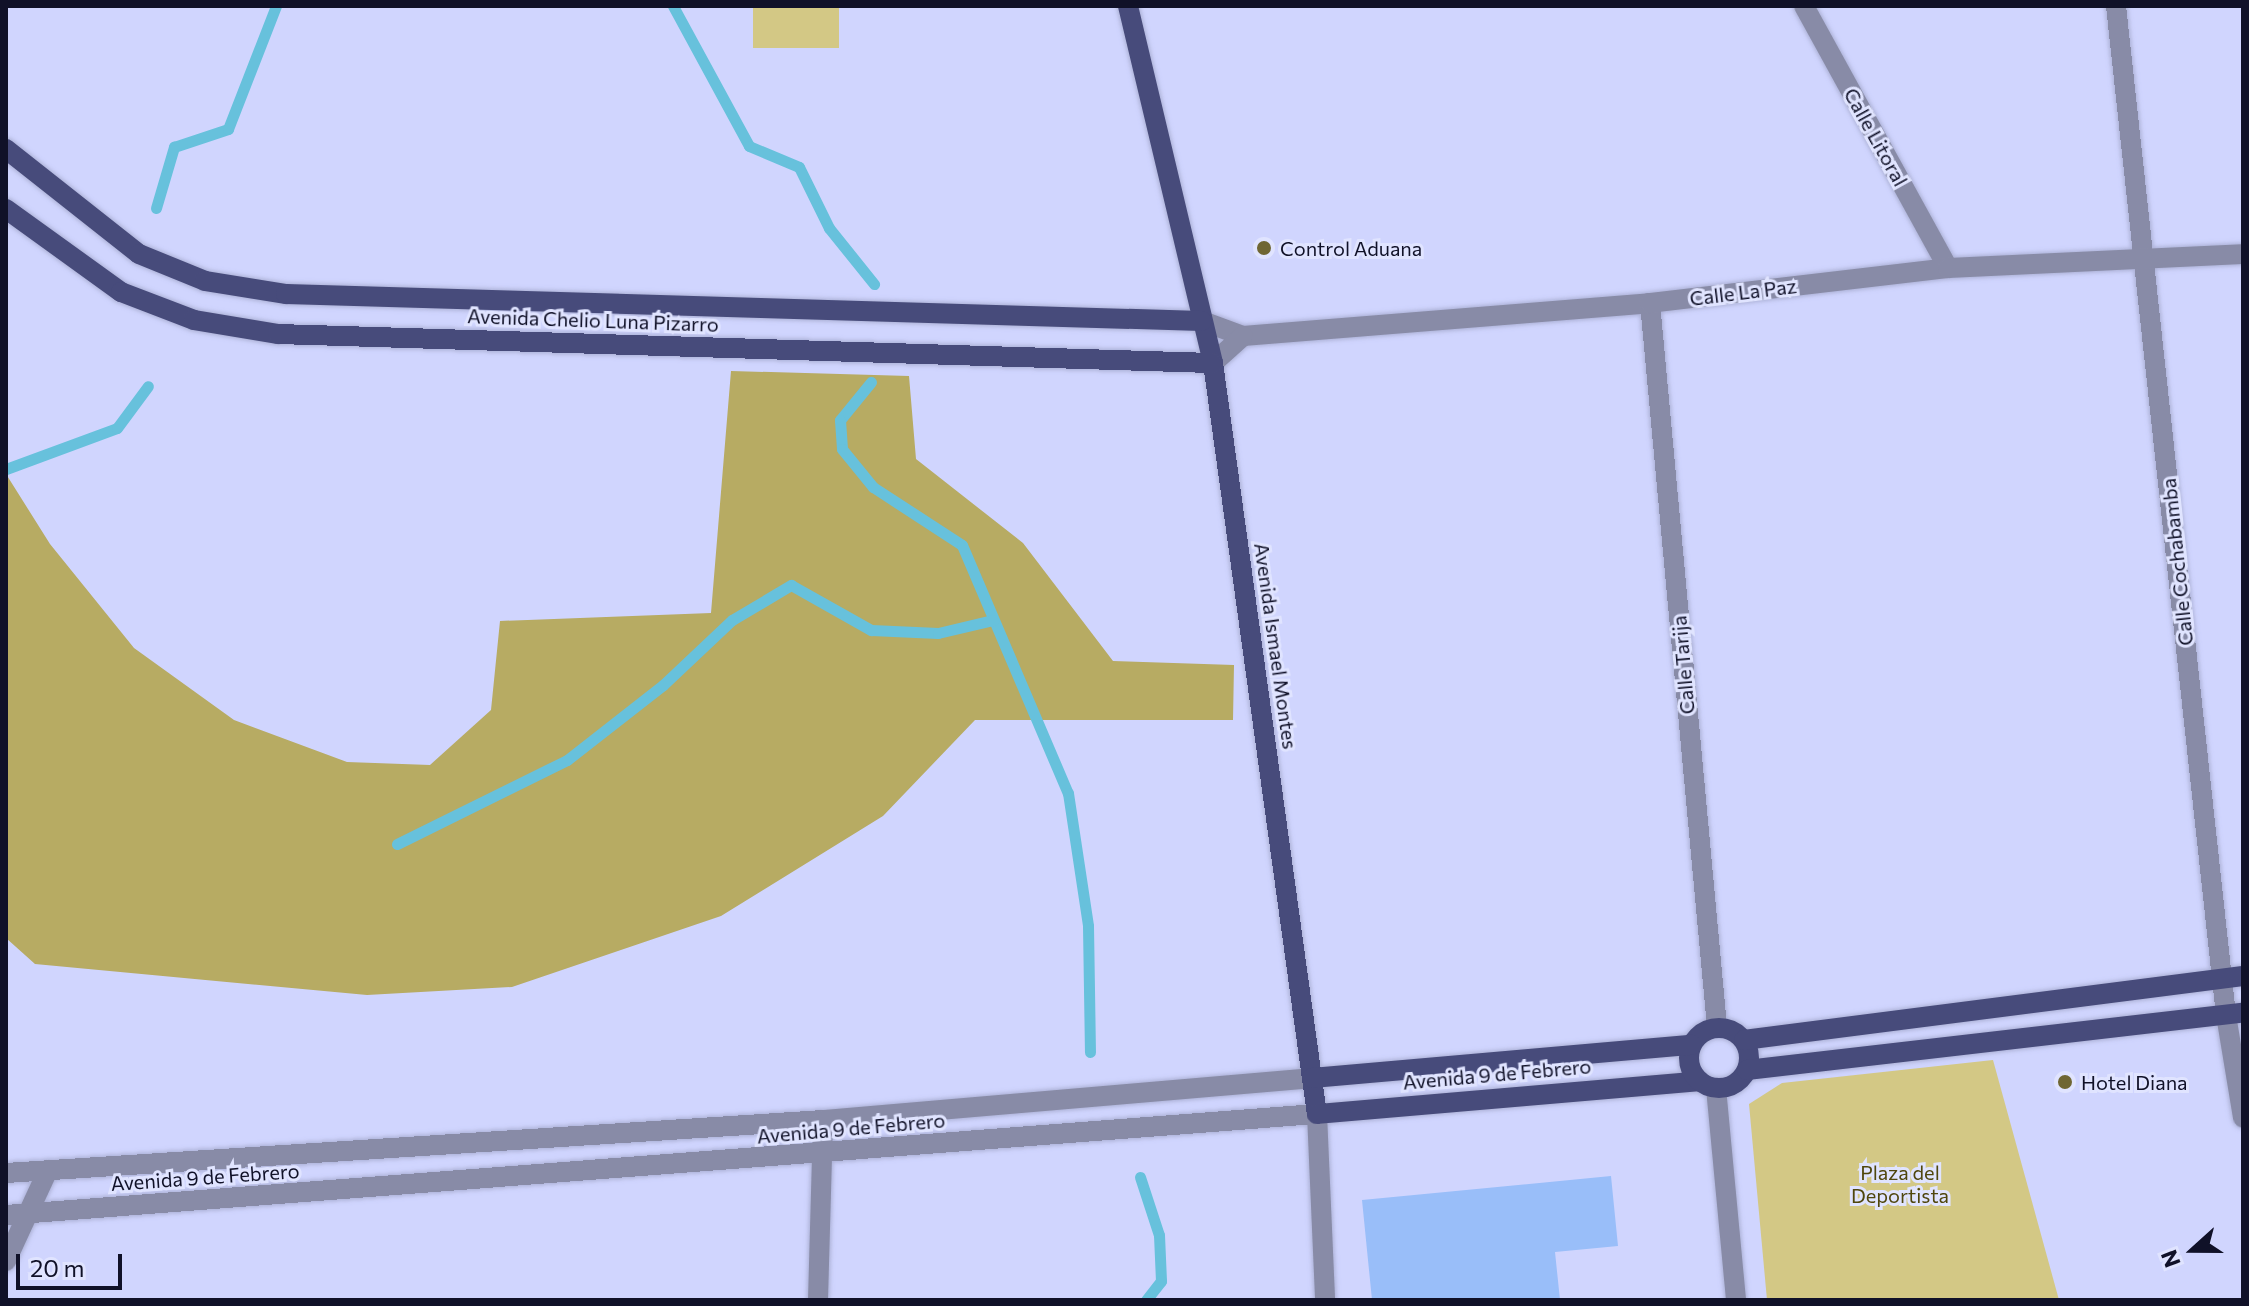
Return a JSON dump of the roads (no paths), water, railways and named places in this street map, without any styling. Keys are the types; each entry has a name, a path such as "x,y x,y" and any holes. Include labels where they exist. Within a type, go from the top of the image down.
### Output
{"main road":[{"name":"Avenida Ismael Montes","path":"1128,6 1213,363 1317,1114"},
{"name":"Avenida Chelio Luna Pizarro","path":"6,149 139,254 205,281 286,294 1202,321"},
{"name":"Avenida Chelio Luna Pizarro","path":"6,209 121,292 194,320 278,334 1213,363"},
{"path":"2233,977 1744,1040 1717,1027 1692,1045 1690,1065 1708,1084 1734,1085 1747,1070 2235,1014"},
{"path":"1744,1040 1747,1070"},
{"name":"Avenida 9 de Febrero","path":"1312,1078 1692,1045"},
{"name":"Avenida 9 de Febrero","path":"1317,1114 1708,1084"}],"street":[{"name":"Calle Litoral","path":"1804,6 1948,268"},
{"name":"Calle Cochabamba","path":"2116,6 2144,262 2233,977 2243,1118"},
{"name":"Calle La Paz","path":"1202,321 1243,336 1650,303 1948,268 2144,262 2243,254"},
{"name":"Calle Tarija","path":"1650,303 1717,1027"},
{"path":"1213,363 1243,336"},
{"name":"Avenida 9 de Febrero","path":"6,1173 823,1120 1312,1078"},
{"path":"1708,1084 1736,1300"},
{"name":"Avenida 9 de Febrero","path":"6,1215 1317,1114"},
{"name":"Avenida Ismael Montes","path":"1317,1114 1325,1300"},
{"path":"818,1300 823,1120"},
{"path":"6,1261 31,1214 48,1170"}],"waterway":[{"path":"156,208 174,147 228,129 276,6"},
{"path":"673,6 749,146 799,167 829,228 874,284"},
{"path":"871,382 840,420 842,449 873,487 962,545 1068,793 1088,926 1090,1052"},
{"path":"6,469 117,428 148,386"},
{"path":"397,844 567,760 663,685 732,620 791,585 871,630 938,633 993,620"},
{"path":"1140,1177 1159,1235 1161,1281 1146,1300"}],"place":[{"name":"Control Aduana","path":"1264,248"},
{"name":"Hotel Diana","path":"2065,1082"}],"park label":[{"name":"Plaza del Deportista","path":"1900,1184"}]}
